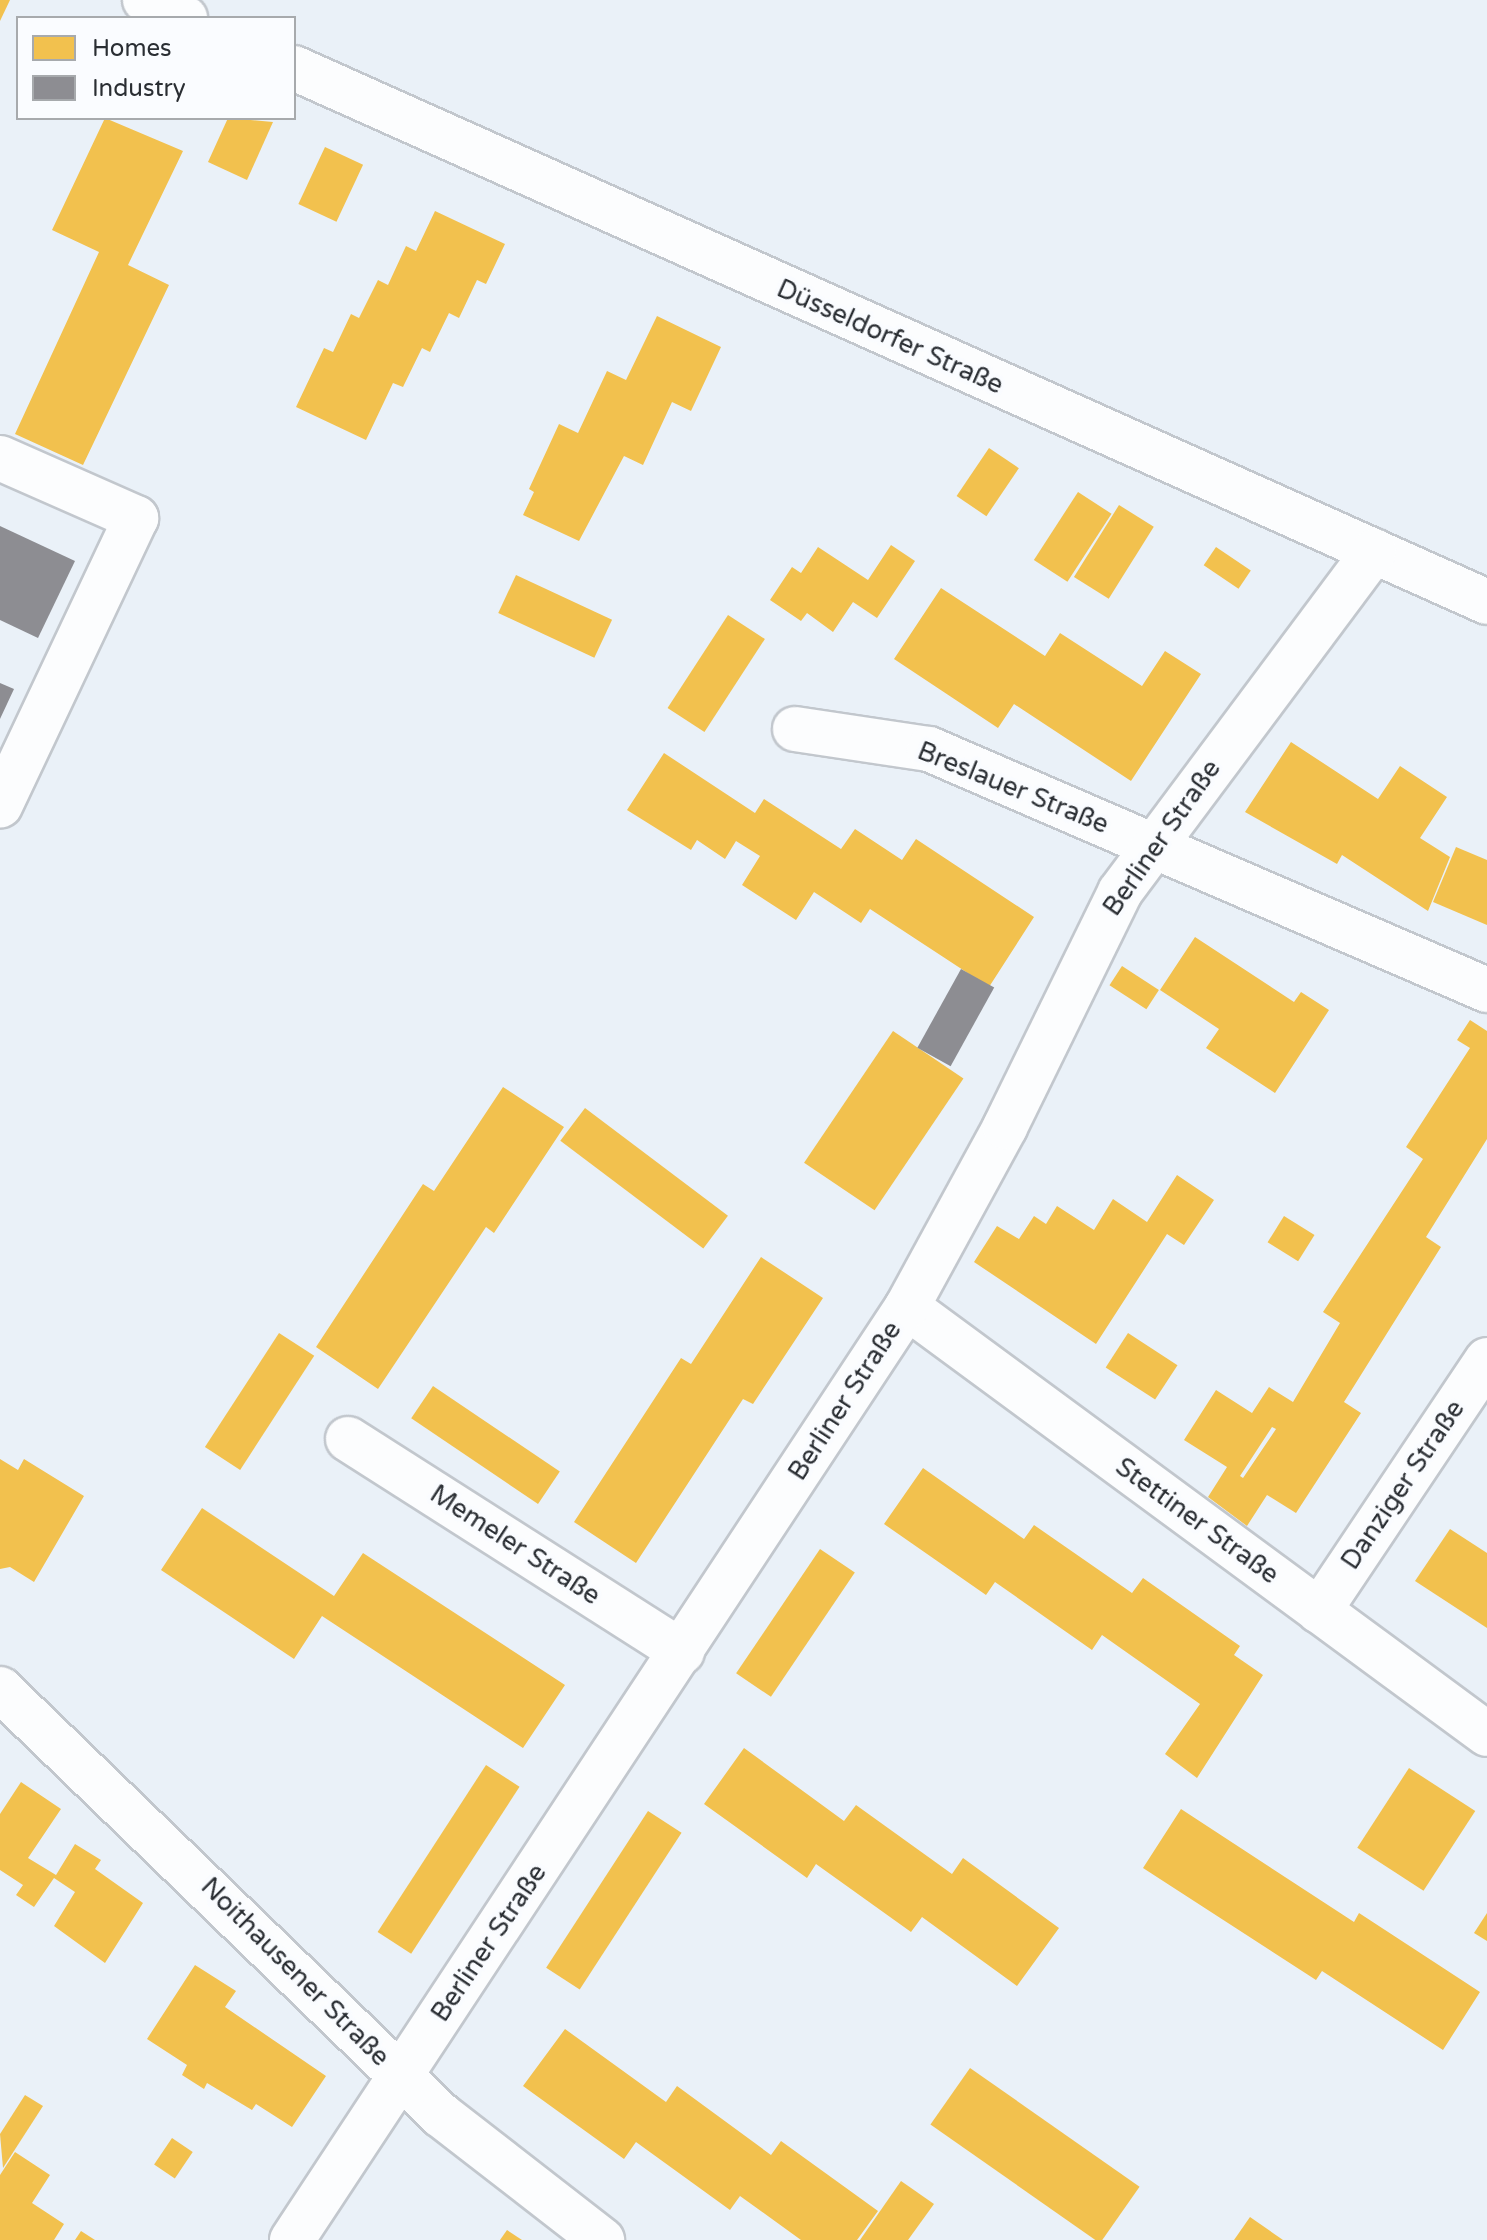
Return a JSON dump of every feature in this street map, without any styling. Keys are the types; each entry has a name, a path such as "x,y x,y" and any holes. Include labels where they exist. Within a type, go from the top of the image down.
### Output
{"street":[{"path":"145,0 181,16"},
{"name":"Düsseldorfer Straße","path":"296,69 1487,602"},
{"path":"0,458 136,518 0,806"},
{"name":"Berliner Straße","path":"292,2240 907,1307 1005,1127 1099,929 1152,844 1374,551"},
{"name":"Breslauer Straße","path":"795,729 929,749 1487,990"},
{"name":"Stettiner Straße","path":"907,1307 1487,1734"},
{"name":"Danziger Straße","path":"1319,1611 1487,1360"},
{"name":"Memeler Straße","path":"348,1439 682,1652"},
{"name":"Noithausener Straße","path":"0,1689 212,1889 400,2077 482,2151 602,2240"}],"building: Homes":[{"path":"0,0 10,0 0,21"},
{"path":"104,120 183,151 128,265 169,285 83,465 15,434 99,252 52,230"},
{"path":"227,120 273,122 247,180 208,162"},
{"path":"325,147 363,165 336,222 298,204"},
{"path":"435,211 505,244 486,284 477,280 459,318 449,313 430,352 422,348 403,387 393,383 366,440 296,407 324,348 333,352 351,314 359,318 378,280 388,285 406,246 416,251"},
{"path":"657,316 721,347 691,411 672,402 643,465 624,456 579,541 523,515 534,492 529,489 559,424 578,433 607,371 626,380"},
{"path":"989,448 1019,468 986,516 957,496"},
{"path":"1078,492 1112,514 1067,582 1034,560"},
{"path":"1119,505 1154,527 1109,599 1074,577"},
{"path":"891,545 915,561 877,618 853,602 833,632 807,613 801,621 770,600 792,567 801,573 818,547 868,580"},
{"path":"1216,547 1251,570 1239,589 1204,565"},
{"path":"516,575 612,620 594,658 498,613"},
{"path":"941,588 1045,656 1060,633 1142,686 1165,651 1201,674 1131,781 1014,704 998,728 894,659"},
{"path":"728,615 765,639 704,732 668,708"},
{"path":"1291,742 1378,799 1400,766 1447,797 1420,838 1450,857 1428,911 1342,855 1337,864 1245,812"},
{"path":"664,753 755,813 764,799 841,849 855,829 902,860 916,839 1034,917 989,987 870,909 861,923 814,892 796,920 742,885 760,856 736,841 725,859 697,840 691,850 627,810"},
{"path":"1456,847 1487,860 1487,925 1433,902"},
{"path":"1195,937 1294,1002 1301,992 1329,1010 1275,1093 1206,1048 1219,1029 1160,990"},
{"path":"1122,966 1159,990 1146,1009 1109,985"},
{"path":"1470,1020 1487,1031 1487,1139 1426,1237 1441,1247 1344,1402 1361,1413 1296,1513 1267,1495 1247,1526 1208,1497 1227,1467 1184,1440 1216,1390 1252,1413 1269,1387 1293,1402 1340,1323 1323,1312 1423,1159 1406,1147 1470,1048 1457,1040","holes":["1272,1427 1276,1429 1243,1478 1240,1476"]},
{"path":"893,1031 963,1079 875,1210 804,1163"},
{"path":"503,1087 564,1127 494,1233 486,1227 378,1389 316,1347 423,1184 434,1191"},
{"path":"585,1108 728,1216 703,1248 560,1141"},
{"path":"1177,1175 1214,1200 1184,1245 1167,1234 1096,1344 974,1262 997,1226 1019,1239 1034,1216 1046,1224 1057,1206 1094,1230 1113,1199 1147,1222"},
{"path":"1284,1216 1315,1235 1298,1261 1268,1242"},
{"path":"761,1257 823,1298 753,1404 743,1399 636,1563 574,1522 681,1358 691,1364"},
{"path":"279,1333 314,1356 240,1470 205,1447"},
{"path":"1128,1333 1177,1365 1155,1400 1106,1367"},
{"path":"433,1386 560,1472 538,1504 411,1418"},
{"path":"0,1459 18,1470 24,1459 84,1496 34,1582 10,1567 0,1569"},
{"path":"923,1468 1024,1539 1034,1525 1132,1593 1143,1578 1240,1646 1234,1655 1263,1675 1197,1778 1165,1754 1200,1704 1102,1635 1092,1650 995,1582 986,1595 884,1524"},
{"path":"202,1508 334,1596 363,1553 565,1685 523,1748 322,1616 294,1659 161,1570"},
{"path":"1450,1529 1487,1553 1487,1628 1415,1581"},
{"path":"820,1549 855,1572 771,1697 736,1673"},
{"path":"744,1748 844,1821 856,1805 952,1874 963,1858 1059,1928 1017,1986 922,1917 911,1932 816,1864 807,1878 704,1804"},
{"path":"486,1765 520,1787 411,1954 378,1932"},
{"path":"1409,1768 1475,1811 1424,1891 1357,1848"},
{"path":"21,1782 61,1809 28,1858 56,1875 75,1844 101,1860 95,1869 143,1903 105,1963 54,1926 75,1892 54,1878 34,1907 16,1895 23,1885 0,1870 0,1814"},
{"path":"1181,1809 1354,1922 1359,1913 1480,1992 1443,2050 1322,1971 1316,1980 1143,1868"},
{"path":"648,1811 682,1833 580,1990 546,1968"},
{"path":"1487,1913 1487,1941 1474,1933"},
{"path":"195,1965 236,1991 225,2007 326,2076 292,2127 256,2104 252,2110 207,2083 204,2089 182,2075 187,2065 147,2039"},
{"path":"565,2029 666,2102 677,2086 771,2155 781,2141 878,2211 857,2240 801,2240 740,2196 730,2210 636,2142 624,2159 523,2086"},
{"path":"970,2068 1140,2187 1102,2240 1095,2240 930,2125"},
{"path":"25,2095 43,2106 3,2168 0,2134"},
{"path":"172,2138 193,2152 175,2179 154,2165"},
{"path":"15,2152 50,2175 32,2203 64,2224 54,2240 0,2240 0,2175"},
{"path":"901,2181 934,2204 908,2240 860,2240"},
{"path":"1250,2217 1283,2240 1234,2240"},
{"path":"507,2230 522,2240 500,2240"},
{"path":"81,2231 95,2240 75,2240"}],"building: Industry":[{"path":"0,526 75,561 38,638 0,620"},
{"path":"0,683 14,689 0,719"},
{"path":"961,969 994,987 951,1066 917,1048"}]}
